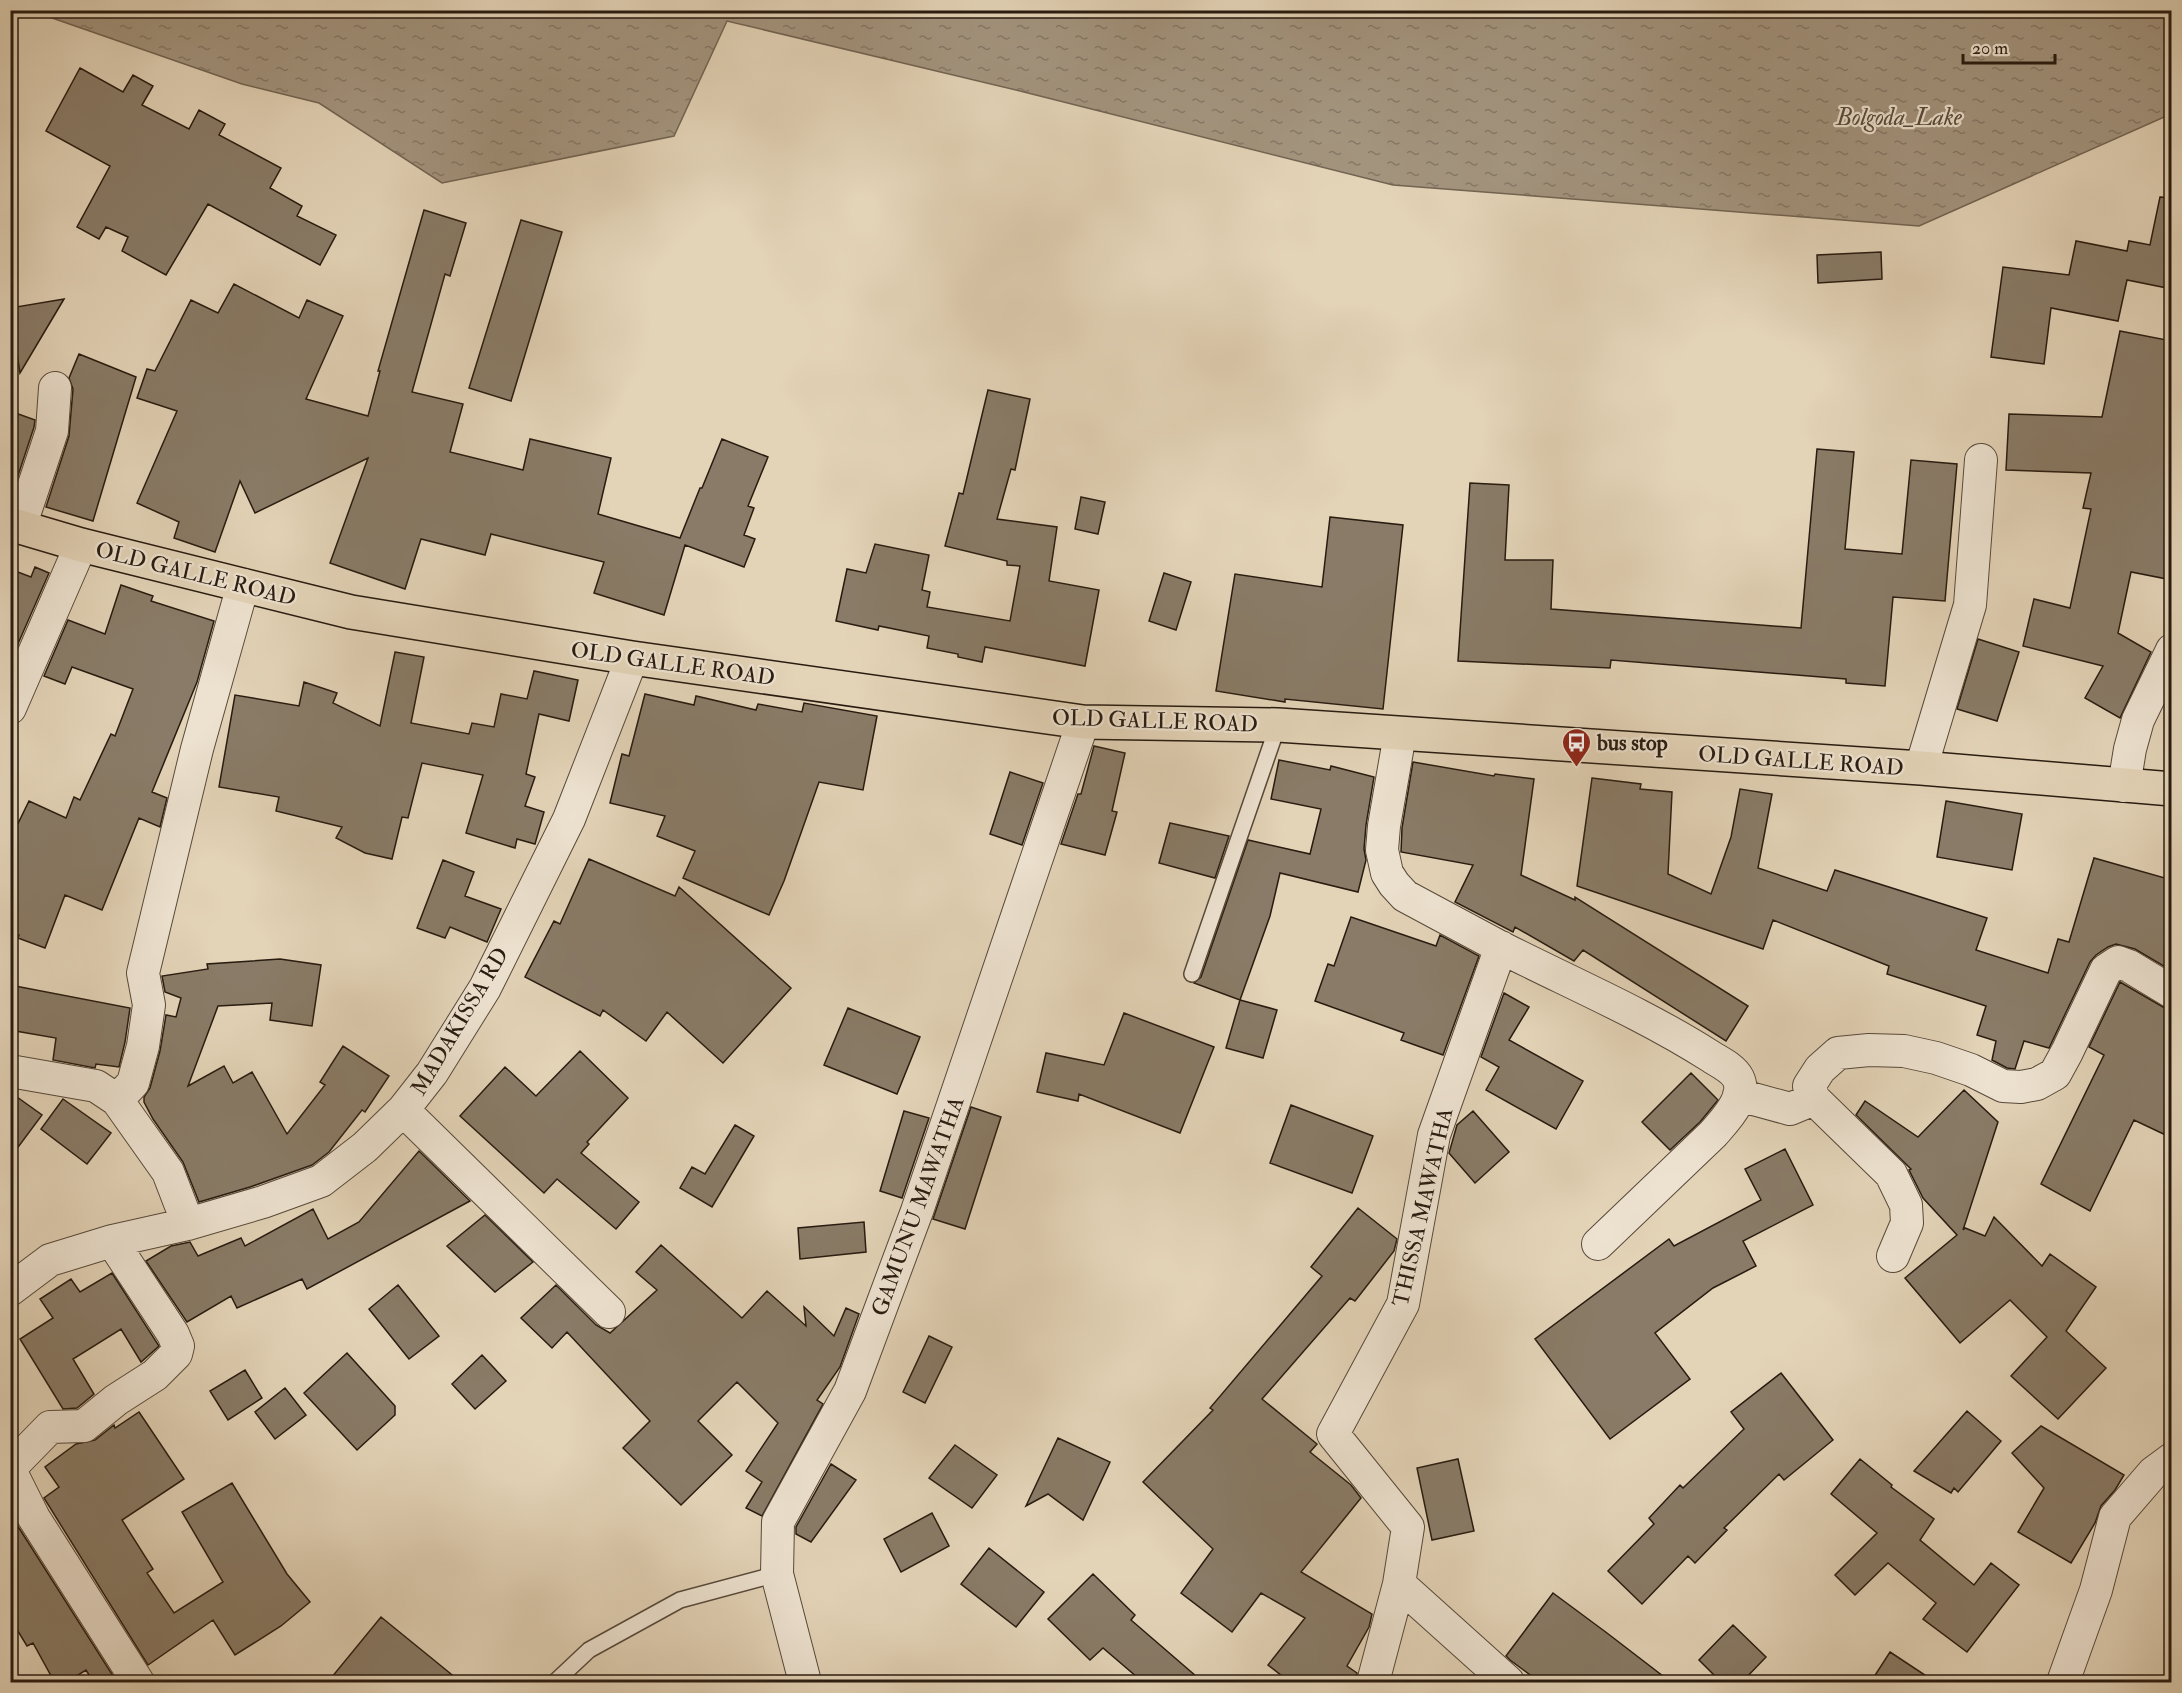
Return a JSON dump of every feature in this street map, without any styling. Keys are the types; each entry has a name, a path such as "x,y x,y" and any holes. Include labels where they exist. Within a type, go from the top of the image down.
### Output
{"highway":[{"name":"OLD GALLE ROAD","path":"15,526 81,545 351,612 632,658 1083,722 1278,724 1921,768 2172,789"}],"street":[{"path":"15,526 52,430 55,388"},
{"path":"1921,768 1970,605 1981,460"},
{"path":"10,708 81,545"},
{"path":"117,1100 133,1083 149,1005 143,973 197,749 243,585"},
{"path":"2124,786 2130,749 2138,720 2172,650"},
{"name":"MADAKISSA RD","path":"10,1290 50,1260 112,1241 188,1224 263,1202 321,1180 365,1147 403,1110 432,1073 485,988 569,819 632,658"},
{"name":"GAMUNU MAWATHA","path":"805,1683 777,1574 778,1522 850,1391 917,1211 1083,722"},
{"path":"1400,734 1382,850 1387,873 1394,885 1405,896 1681,1038 1738,1076 1739,1095 1729,1115 1713,1134 1598,1244"},
{"name":"THISSA MAWATHA","path":"1373,1683 1399,1584 1408,1527 1333,1434 1403,1304 1434,1135 1501,947"},
{"path":"1893,1256 1907,1223 1906,1205 1891,1174 1814,1099 1809,1086 1820,1069 1838,1053 1869,1050 1904,1051 1936,1058 1971,1070 2003,1086 2020,1088 2037,1084 2055,1074 2106,970 2118,962 2129,966 2172,992"},
{"path":"10,1071 96,1086 117,1100 168,1172 188,1224"},
{"path":"1739,1095 1790,1109 1814,1099"},
{"path":"403,1110 609,1312"},
{"path":"112,1241 173,1334 178,1346 176,1354 155,1375 116,1400 84,1426 50,1427 10,1469 34,1518 138,1683"},
{"path":"2063,1683 2096,1590 2115,1517 2153,1473 2172,1459"},
{"path":"1399,1584 1509,1683"}],"lane":[{"path":"1192,974 1278,724"},
{"path":"555,1683 589,1650 680,1600 777,1574"}],"water":[{"name":"Bolgoda_Lake","path":"2171,10 2171,114 1919,226 1393,185 1020,91 727,21 674,136 442,183 319,103 242,84 32,11"}],"building":[{"path":"80,68 123,92 133,75 153,86 142,105 189,129 199,110 225,124 219,135 281,168 270,188 302,206 297,216 336,235 320,265 208,204 166,275 122,251 128,237 106,227 99,239 77,227 110,166 46,131"},
{"path":"2160,197 2172,198 2172,289 2127,280 2118,321 2051,308 2044,364 1991,357 2003,267 2069,275 2076,241 2127,251 2129,241 2150,245"},
{"path":"424,210 466,223 450,276 445,274 412,392 463,404 450,452 523,470 530,439 611,458 598,514 680,538 722,439 768,457 748,506 754,508 744,535 755,539 744,567 685,545 664,615 594,593 604,562 491,534 485,555 421,539 405,589 330,563 368,458 255,513 240,481 215,552 174,538 179,522 137,503 177,411 137,398 147,369 155,371 191,300 218,313 234,284 299,318 307,300 343,316 306,399 368,416 380,371 378,371"},
{"path":"521,220 562,232 511,401 469,388"},
{"path":"1881,252 1882,279 1818,283 1817,255"},
{"path":"64,299 20,373 10,308"},
{"path":"2120,331 2172,341 2172,580 2131,572 2118,633 2151,652 2120,718 2085,698 2103,666 2023,646 2034,599 2070,608 2091,509 2083,508 2091,473 2006,470 2009,414 2102,417"},
{"path":"79,354 136,377 93,521 46,507 69,436 73,389 69,378"},
{"path":"988,390 1030,399 1015,470 1011,469 997,519 1057,527 1049,581 1099,590 1085,666 985,647 982,662 958,657 958,654 927,648 929,636 879,626 878,630 836,621 847,569 866,573 875,544 929,555 922,590 930,592 927,607 1010,621 1020,566 1007,565 1007,561 945,546 959,493 963,494"},
{"path":"10,411 35,420 11,497"},
{"path":"1817,449 1854,452 1845,549 1902,554 1911,460 1957,464 1945,601 1893,597 1885,686 1846,683 1846,679 1611,660 1610,668 1458,661 1470,483 1509,485 1505,560 1553,560 1551,609 1801,628"},
{"path":"1081,497 1105,502 1098,534 1075,529"},
{"path":"1330,517 1403,525 1383,709 1285,699 1285,702 1216,691 1235,574 1322,587"},
{"path":"35,567 49,573 10,662 10,569 31,577"},
{"path":"1164,573 1191,582 1176,630 1149,621"},
{"path":"121,585 153,596 151,601 214,621 197,682 152,792 167,798 160,827 139,818 102,910 65,895 45,948 18,938 19,935 10,932 10,840 29,801 66,818 74,797 80,800 111,734 115,736 133,689 72,667 65,684 44,676 68,620 105,634"},
{"path":"1978,639 2019,652 1997,721 1957,709"},
{"path":"395,652 424,657 411,723 469,734 472,723 494,727 501,694 527,699 534,671 578,680 569,721 539,714 526,774 535,777 525,806 544,812 535,844 517,839 515,848 466,833 483,775 422,763 408,818 402,817 392,859 365,853 336,838 342,827 276,811 279,797 219,787 235,695 299,706 304,682 337,693 333,703 380,726"},
{"path":"645,694 694,705 696,696 756,710 758,704 802,712 804,703 877,716 863,790 819,782 784,881 769,915 683,878 695,851 657,836 665,816 610,803 622,754 629,756"},
{"path":"1094,746 1125,753 1112,811 1117,812 1105,855 1061,844 1078,794 1081,794"},
{"path":"1279,760 1330,770 1331,766 1374,777 1366,825 1364,849 1366,860 1358,892 1280,873 1270,916 1240,1000 1194,983 1201,977 1248,840 1310,854 1321,809 1271,799"},
{"path":"1413,762 1494,776 1495,774 1534,779 1521,875 1575,900 1575,897 1748,1006 1726,1041 1583,950 1574,961 1515,927 1513,932 1455,902 1473,865 1401,852 1402,828"},
{"path":"1010,772 1043,783 1022,845 990,834"},
{"path":"1592,778 1641,784 1640,789 1672,792 1668,874 1711,894 1731,837 1740,789 1772,794 1758,868 1827,891 1835,870 1987,918 1976,950 2048,973 2058,939 2069,942 2094,858 2172,880 2172,971 2135,949 2116,944 2108,947 2090,962 2049,1048 2024,1041 2015,1069 2007,1068 1992,1060 1996,1041 1977,1035 1986,1006 1887,974 1889,966 1773,920 1763,949 1577,886"},
{"path":"1946,801 2022,814 2012,870 1937,857"},
{"path":"1170,823 1229,836 1215,878 1159,863"},
{"path":"589,859 675,896 679,887 791,988 723,1063 667,1012 646,1041 603,1010 600,1016 525,977 554,921 560,924"},
{"path":"443,860 474,872 465,896 501,909 487,942 450,927 445,938 417,928"},
{"path":"1351,917 1436,946 1440,935 1479,956 1443,1055 1401,1040 1404,1033 1315,1001 1328,964 1334,966"},
{"path":"280,959 321,965 312,1026 270,1020 272,1003 218,1006 188,1086 224,1066 233,1083 252,1072 287,1134 325,1085 320,1082 343,1046 389,1076 365,1112 362,1110 329,1152 312,1165 199,1202 183,1162 144,1102 160,1051 166,1015 176,1017 181,998 165,992 162,976 208,969 207,964"},
{"path":"2120,982 2172,1010 2172,1138 2134,1120 2090,1211 2041,1184 2104,1055 2089,1047"},
{"path":"10,985 130,1008 119,1067 96,1064 95,1068 53,1060 56,1038 10,1030"},
{"path":"1504,993 1529,1007 1509,1040 1583,1081 1556,1129 1486,1090 1499,1067 1481,1057"},
{"path":"1240,1000 1277,1010 1263,1058 1226,1048"},
{"path":"848,1008 920,1037 897,1094 824,1065"},
{"path":"1124,1013 1214,1047 1180,1133 1079,1094 1078,1101 1037,1092 1046,1053 1104,1065"},
{"path":"580,1051 628,1098 587,1142 589,1144 581,1153 639,1202 616,1229 557,1179 544,1193 460,1116 505,1067 536,1096"},
{"path":"1691,1073 1718,1100 1700,1122 1670,1150 1642,1122"},
{"path":"1964,1090 1998,1122 1963,1230 1965,1228 1985,1236 1994,1217 2042,1266 2050,1254 2096,1287 2066,1331 2106,1368 2058,1419 2011,1376 2047,1337 2010,1300 1960,1343 1905,1278 1957,1235 1923,1198 1909,1170 1911,1169 1856,1115 1865,1101 1918,1137"},
{"path":"10,1092 42,1115 10,1158"},
{"path":"63,1099 111,1133 87,1164 41,1129"},
{"path":"1291,1105 1373,1136 1352,1193 1270,1163"},
{"path":"971,1107 1001,1117 965,1229 933,1219"},
{"path":"904,1111 929,1118 902,1198 880,1191"},
{"path":"1473,1111 1509,1152 1475,1183 1449,1153 1457,1125"},
{"path":"735,1125 754,1136 712,1207 680,1188 692,1167 705,1174"},
{"path":"1785,1149 1813,1205 1743,1241 1756,1266 1713,1288 1655,1333 1690,1379 1610,1439 1535,1339 1669,1239 1674,1246 1761,1200 1745,1169"},
{"path":"419,1151 470,1201 307,1289 302,1279 237,1308 231,1296 187,1322 146,1261 171,1246 190,1242 198,1256 241,1238 245,1246 313,1209 328,1239 359,1222"},
{"path":"1358,1208 1397,1239 1394,1251 1355,1301 1350,1298 1262,1399 1317,1444 1310,1452 1351,1485 1361,1498 1301,1572 1372,1614 1369,1627 1347,1666 1357,1673 1356,1683 1291,1683 1268,1665 1305,1618 1261,1593 1232,1632 1181,1593 1213,1549 1143,1482 1213,1410 1210,1408 1322,1276 1311,1267"},
{"path":"485,1215 533,1262 495,1292 447,1246"},
{"path":"864,1222 866,1252 800,1259 798,1228"},
{"path":"661,1245 742,1318 767,1291 806,1326 804,1307 834,1336 846,1308 859,1314 840,1367 817,1400 823,1404 762,1516 746,1508 762,1482 746,1471 778,1423 737,1382 698,1421 732,1455 681,1505 623,1448 650,1421 567,1332 552,1348 521,1318 556,1285 596,1325 610,1333 657,1290 636,1272"},
{"path":"112,1273 159,1346 141,1362 121,1329 73,1359 94,1394 77,1408 63,1409 20,1339 53,1318 40,1299 71,1279 80,1292"},
{"path":"398,1285 439,1336 409,1359 369,1309"},
{"path":"929,1336 952,1347 925,1403 903,1392"},
{"path":"347,1353 395,1406 395,1415 357,1450 304,1393"},
{"path":"482,1355 506,1381 475,1409 452,1384"},
{"path":"245,1370 262,1398 228,1420 210,1391"},
{"path":"1781,1373 1833,1440 1784,1480 1779,1474 1724,1528 1727,1530 1695,1563 1688,1556 1642,1604 1608,1571 1654,1524 1649,1518 1680,1485 1683,1488 1744,1429 1731,1412"},
{"path":"285,1388 306,1415 275,1439 255,1412"},
{"path":"1967,1411 2001,1441 1958,1492 1954,1488 1951,1493 1914,1471"},
{"path":"139,1412 184,1479 122,1520 153,1569 147,1573 174,1613 223,1582 182,1512 232,1483 287,1574 310,1602 281,1626 235,1655 213,1620 148,1665 44,1498 59,1487 45,1467 76,1444 95,1440 114,1425 115,1428"},
{"path":"2041,1426 2124,1475 2101,1506 2095,1523 2071,1563 2018,1532 2044,1488 2012,1453"},
{"path":"1058,1438 1110,1462 1083,1520 1048,1494 1026,1506"},
{"path":"955,1445 997,1475 972,1508 929,1478"},
{"path":"1458,1459 1474,1531 1432,1540 1417,1468"},
{"path":"1860,1459 1892,1485 1891,1487 1934,1519 1920,1540 1974,1585 1991,1563 2019,1585 1967,1652 1923,1619 1936,1603 1888,1563 1855,1595 1835,1575 1877,1533 1831,1494"},
{"path":"831,1464 856,1480 811,1542 796,1534 796,1527"},
{"path":"932,1513 949,1546 901,1572 884,1539"},
{"path":"14,1519 115,1679 109,1683 94,1683 86,1670 65,1683 55,1683 33,1643 27,1646 10,1618 10,1521"},
{"path":"989,1548 1044,1592 1016,1627 961,1584"},
{"path":"1093,1574 1135,1615 1131,1620 1204,1683 1144,1683 1103,1648 1090,1660 1048,1619"},
{"path":"1553,1593 1672,1683 1541,1683 1510,1660 1506,1656"},
{"path":"381,1617 462,1683 327,1683"},
{"path":"1733,1625 1766,1657 1741,1683 1722,1683 1699,1660"},
{"path":"1890,1652 1937,1683 1870,1683"}],"place":[{"name":"bus stop","path":"1576,768"}]}
